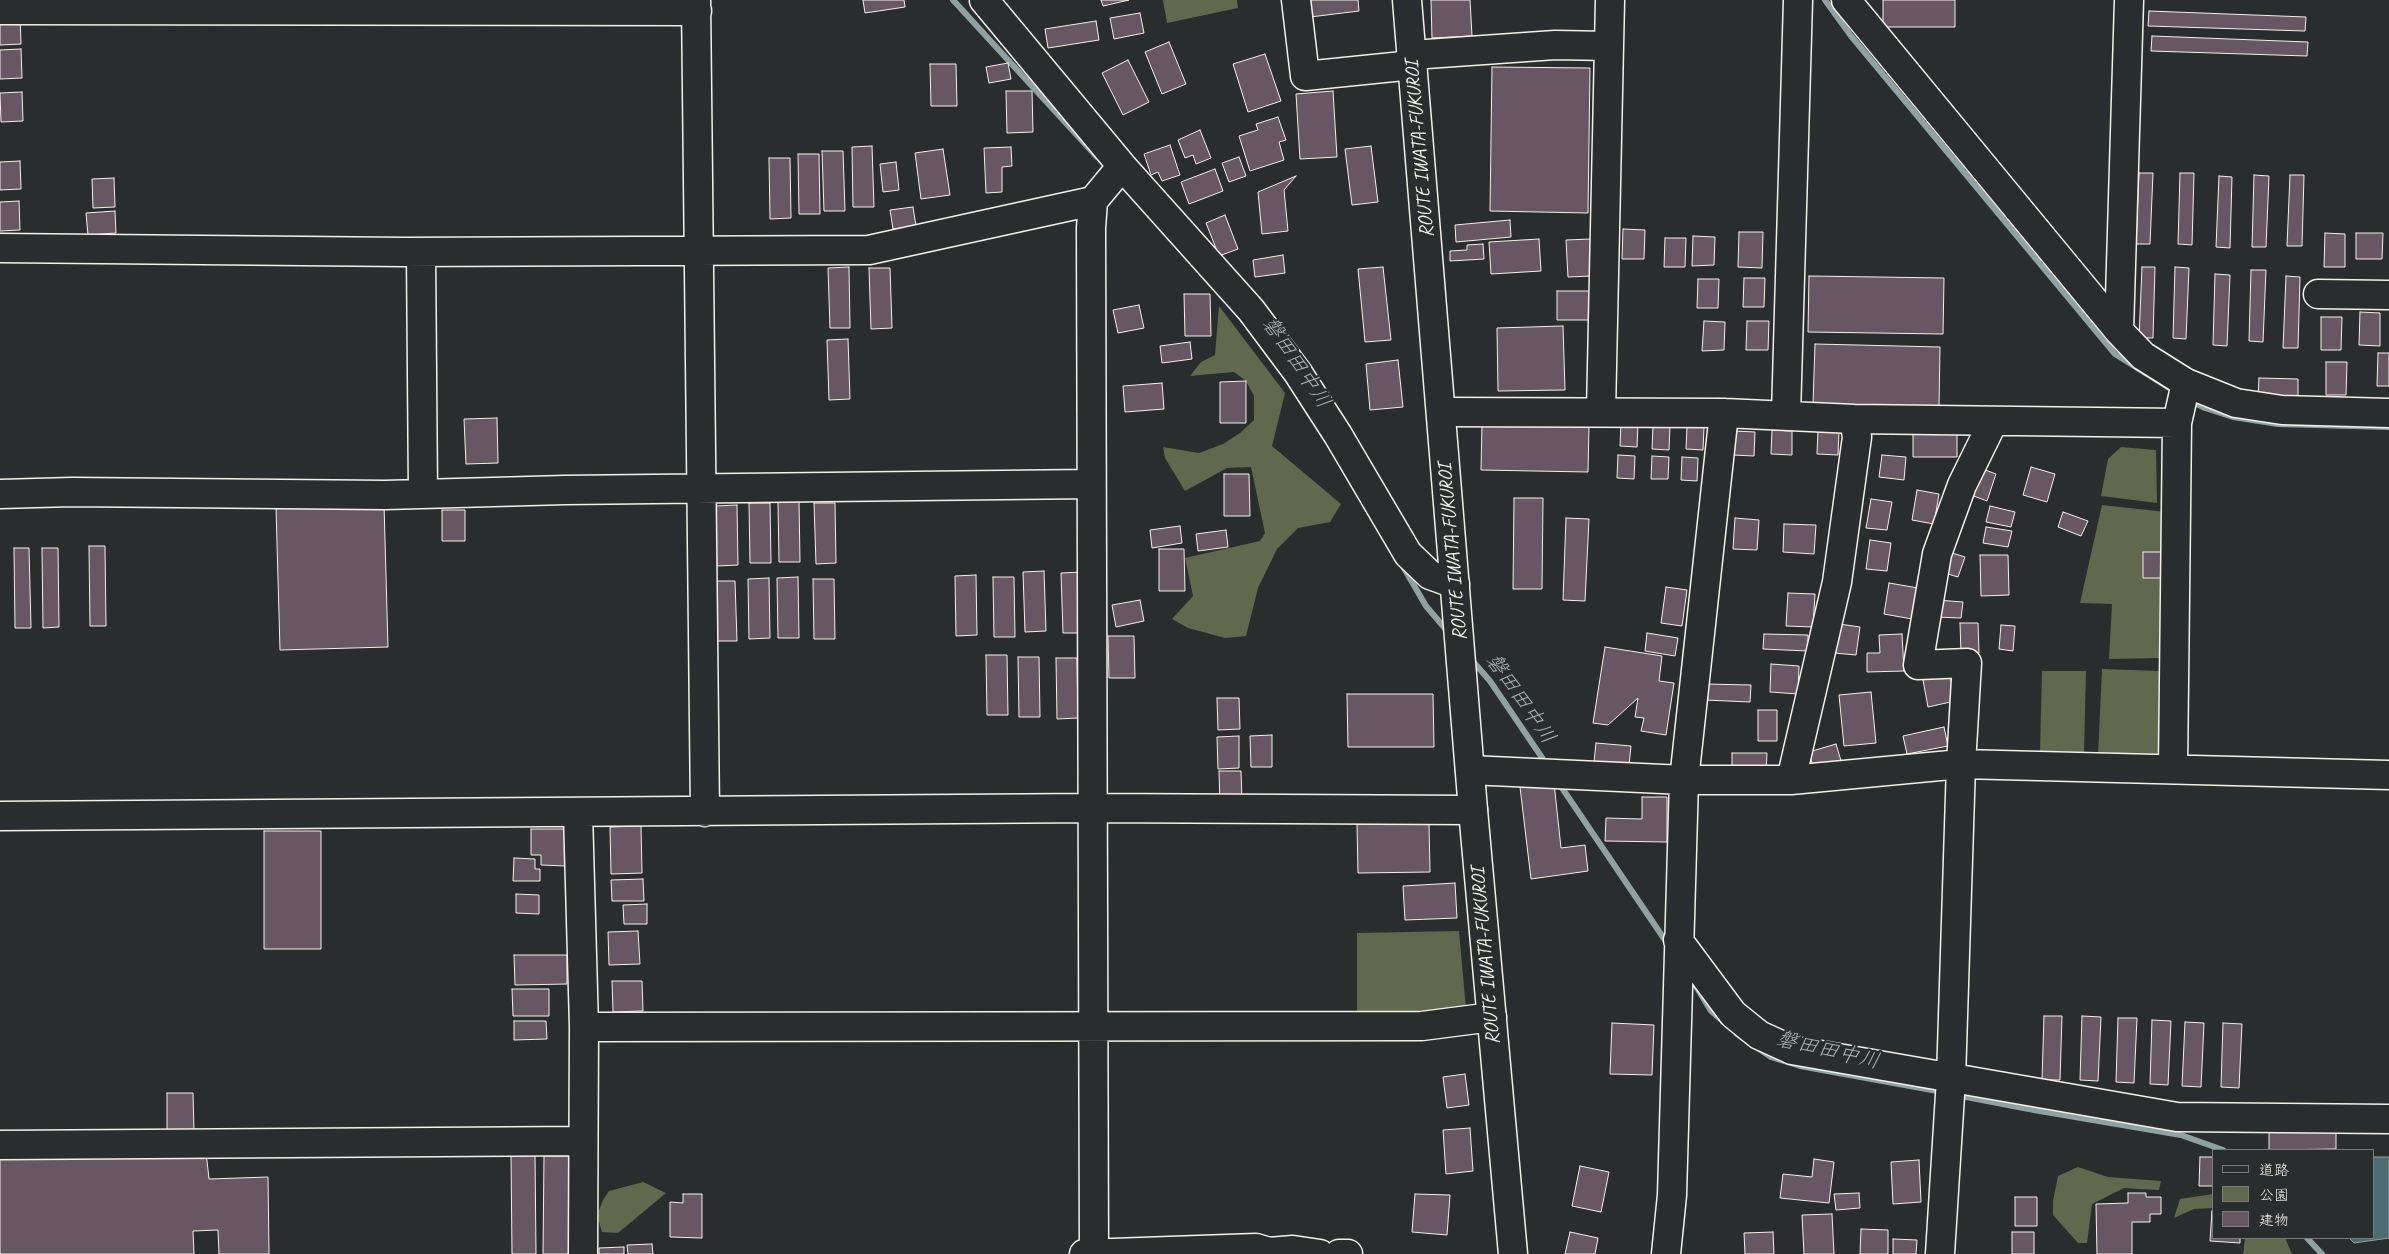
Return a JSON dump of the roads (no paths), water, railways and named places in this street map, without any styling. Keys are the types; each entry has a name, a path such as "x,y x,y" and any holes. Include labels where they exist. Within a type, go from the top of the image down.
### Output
{"street":[{"path":"1296,0 1305,76 1412,60 1555,45 1609,46"},
{"name":"ROUTE IWATA-FUKUROI","path":"1407,0 1473,810 1513,1254"},
{"path":"1601,412 1610,0"},
{"path":"1786,415 1798,0"},
{"path":"1846,0 2119,331 2143,356 2186,383 2236,403 2282,410 2389,413"},
{"path":"2119,331 2128,0"},
{"path":"986,1 1122,166 1251,310 1298,373 1338,435 1408,554 1430,575 1455,584"},
{"path":"0,10 697,5 705,812"},
{"path":"1094,1254 1090,484 1091,228 1093,201 1122,166"},
{"path":"0,248 421,252 869,250 1093,201"},
{"path":"421,252 423,494"},
{"path":"2318,294 2389,295"},
{"path":"2173,770 2177,423 2186,383"},
{"path":"1442,412 1724,413 1854,419 2177,423"},
{"path":"1666,1254 1672,1195 1684,780 1724,413"},
{"path":"1791,780 1837,582 1857,437 1854,419"},
{"path":"1940,1254 1951,1090 1961,764 1967,663 1918,664 1937,554 1962,485 1993,422"},
{"path":"0,494 72,492 423,494 702,488 1090,484"},
{"path":"1470,770 1684,780 1791,780 1961,764 2389,775"},
{"path":"0,816 1093,808 1473,810"},
{"path":"578,812 584,1027 583,1254"},
{"path":"1678,940 1733,1014 1759,1034 1792,1050 1951,1090 2177,1117 2389,1119"},
{"path":"584,1027 1422,1026 1492,1017"},
{"path":"0,1145 582,1141"},
{"path":"1084,1254 1256,1248 1269,1252 1293,1250 1320,1254"},
{"path":"1339,1254 1348,1254"}],"water":[{"path":"2374,1157 2389,1157 2389,1238 2354,1243 2350,1239 2374,1239"}],"waterway":[{"name":"磐田田中川","path":"953,0 1097,157"},
{"path":"1825,0 1851,36 2115,354 2174,391"},
{"path":"2189,400 2205,408 2233,417 2278,424 2389,427"},
{"name":"磐田田中川","path":"1401,563 1426,606 1449,633"},
{"name":"磐田田中川","path":"1470,658 1490,681 1547,765"},
{"name":"磐田田中川","path":"1558,782 1669,946"},
{"name":"磐田田中川","path":"1694,983 1711,1011 1724,1022"},
{"name":"磐田田中川","path":"1737,1034 1771,1057 1800,1066 1943,1092"},
{"name":"磐田田中川","path":"1956,1095 2181,1135 2220,1149"},
{"name":"磐田田中川","path":"2308,1239 2322,1254"}]}
